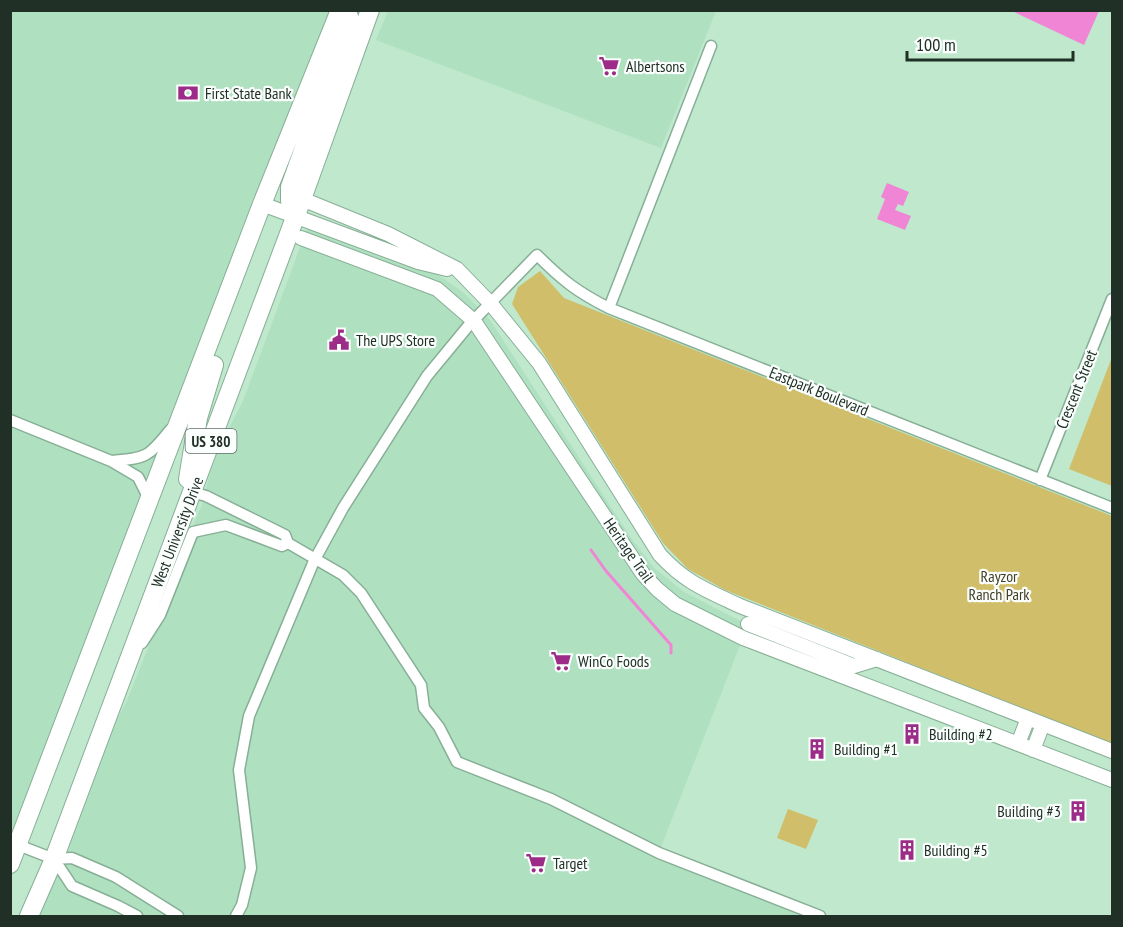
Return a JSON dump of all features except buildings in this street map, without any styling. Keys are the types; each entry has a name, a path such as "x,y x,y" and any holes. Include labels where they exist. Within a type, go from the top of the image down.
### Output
{"main road":[{"name":"US 380","path":"10,864 262,204 340,10"},
{"path":"223,409 231,406 239,397 289,259 301,238 299,208 290,201 290,187 342,42 350,10"},
{"name":"West University Drive","path":"29,916 54,859 299,208 370,10"},
{"path":"183,516 203,398 263,232 262,204"}],"street":[{"path":"609,308 711,46"},
{"name":"Heritage Trail","path":"262,204 299,208 418,262 462,274 491,304 539,363 660,555 677,574 696,586 740,606 1113,751"},
{"name":"Heritage Trail","path":"301,238 437,289 474,321 643,574 675,604 742,638 1113,780"},
{"name":"Eastpark Boulevard","path":"491,304 537,255 562,281 580,294 609,308 1113,508"},
{"name":"Crescent Street","path":"1040,480 1113,298"},
{"path":"236,916 242,906 251,868 239,770 249,716 316,558 343,508 427,376 491,304"},
{"path":"111,461 136,459 153,452 182,413"},
{"path":"10,420 111,461 138,477 149,500"},
{"path":"192,492 206,496 218,504 285,535 288,543 343,575 361,593 422,685 424,708 439,727 457,762 551,799 659,853 820,916"},
{"path":"126,666 160,615 193,532 226,525 282,546 288,543"},
{"path":"748,624 854,666 877,658"},
{"path":"1018,744 1028,718"},
{"path":"1033,750 1043,724"},
{"path":"18,845 54,859 72,858 116,877 178,916"},
{"path":"54,859 72,886 137,916"}],"shaded area":[{"path":"388,10 716,11 661,148 376,40"},
{"path":"11,11 340,11 11,864"},
{"path":"1012,11 1099,11 1084,45"},
{"path":"887,183 909,192 903,206 898,204 895,210 911,216 905,230 877,219 885,199 881,197"},
{"path":"308,226 437,274 464,293 490,320 631,538 654,568 684,592 748,625 659,852 822,916 36,916 109,734 126,703 191,541 194,523 202,505 210,472 220,446 243,401"}],"green space":[{"name":"Rayzor Ranch Park","path":"540,271 564,298 1112,516 1112,744 725,590 688,569 663,543 512,304 518,287"},
{"path":"1112,357 1112,486 1069,469"},
{"path":"788,809 818,820 806,849 777,838"}],"waterway":[{"path":"591,550 606,571 671,645 671,653"}],"place":[{"name":"Albertsons","path":"609,66"},
{"name":"First State Bank","path":"188,93"},
{"name":"The UPS Store","path":"339,340"},
{"name":"WinCo Foods","path":"561,661"},
{"name":"Building #2","path":"912,734"},
{"name":"Building #1","path":"817,749"},
{"name":"Building #3","path":"1078,811"},
{"name":"Building #5","path":"907,850"},
{"name":"Target","path":"536,863"}]}
